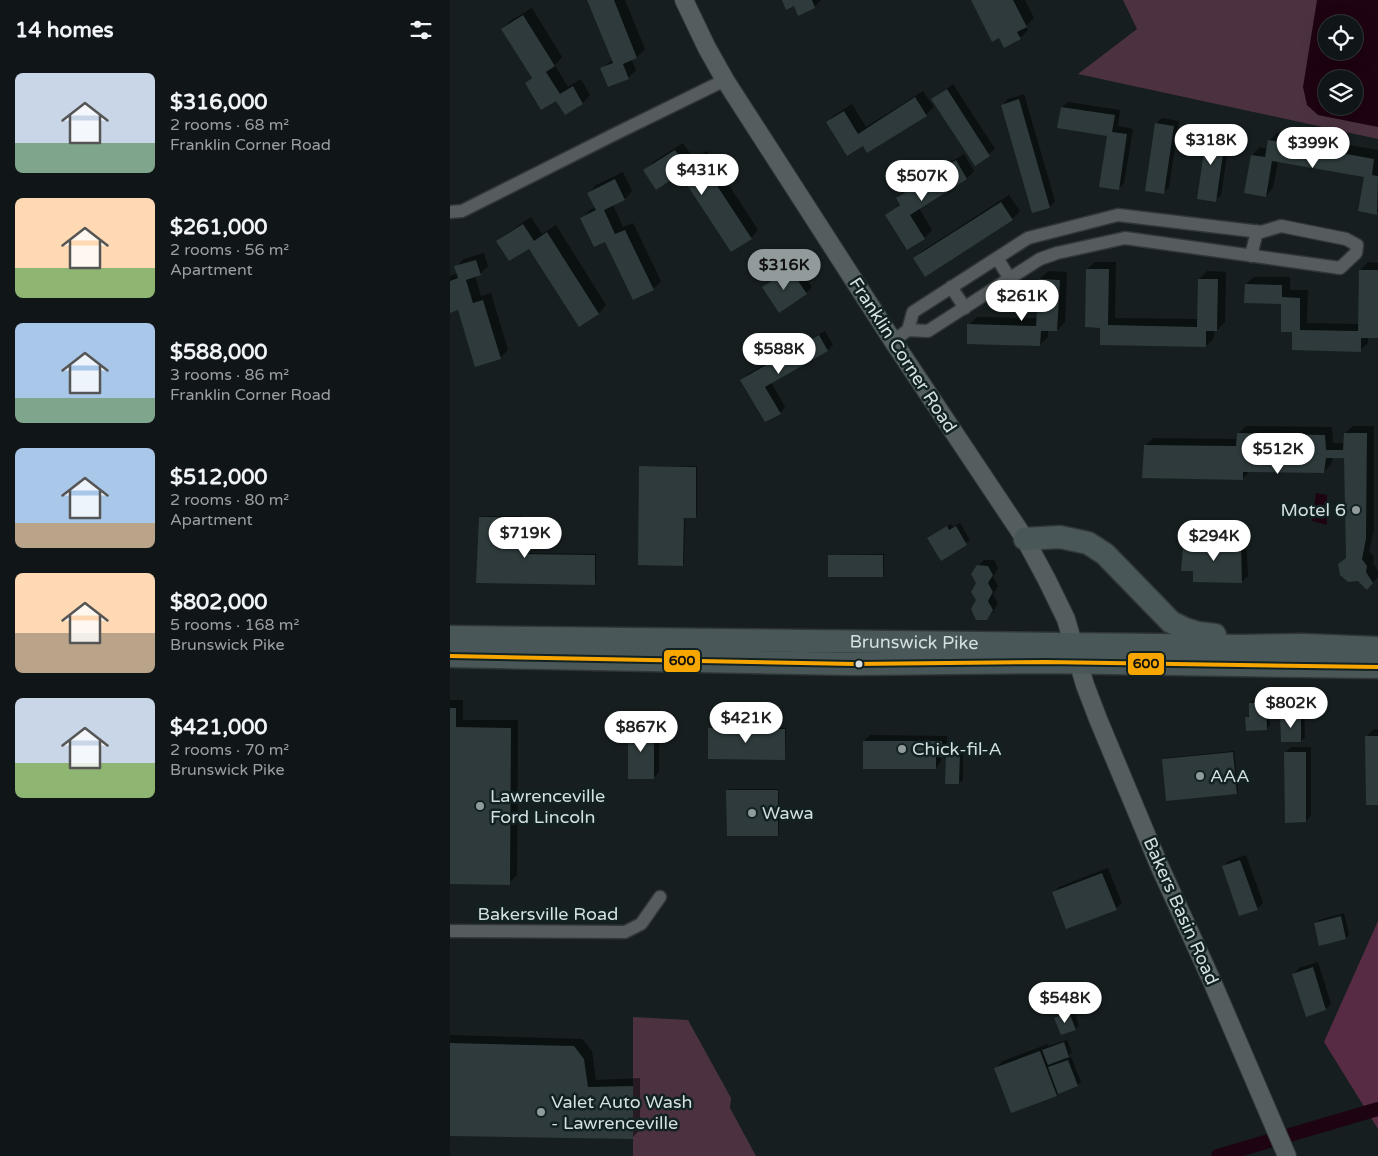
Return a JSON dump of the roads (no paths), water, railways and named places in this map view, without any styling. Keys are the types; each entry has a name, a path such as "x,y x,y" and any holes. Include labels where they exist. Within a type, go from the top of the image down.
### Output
{"highway":[{"path":"1025,539 1068,538 1093,545 1112,561 1165,617 1185,629 1198,633 1303,645"},
{"name":"Brunswick Pike","path":"450,637 1076,653 1378,666"},
{"name":"Brunswick Pike","path":"450,656 854,664 956,662 1076,653 1241,646 1303,645 1378,648"}],"main road":[{"name":"Franklin Corner Road","path":"684,0 725,80 893,340 1025,539 1066,619 1076,653"},
{"name":"Bakers Basin Road","path":"1076,653 1098,720 1286,1154"}],"street":[{"path":"450,212 462,211 725,80"},
{"path":"893,340 908,330 928,331 1040,259 1057,253 1125,238 1340,268 1356,253 1357,246 1346,239 1281,226 1261,232 1118,215 1028,238 913,312 908,330"},
{"path":"1168,244 1173,222"},
{"path":"1251,256 1257,231"},
{"path":"1046,233 1057,253"},
{"path":"997,258 1010,279"},
{"path":"951,287 965,308"},
{"name":"Bakersville Road","path":"450,931 625,932 641,924 660,897"}],"waterway":[{"path":"1218,1156 1378,1109"}],"place":[{"name":"Motel 6","path":"1356,510"},
{"name":"Chick-fil-A","path":"902,749"},
{"name":"AAA","path":"1200,776"},
{"name":"Lawrenceville Ford Lincoln","path":"480,806"},
{"name":"Wawa","path":"752,813"},
{"name":"Valet Auto Wash - Lawrenceville","path":"541,1112"}]}
